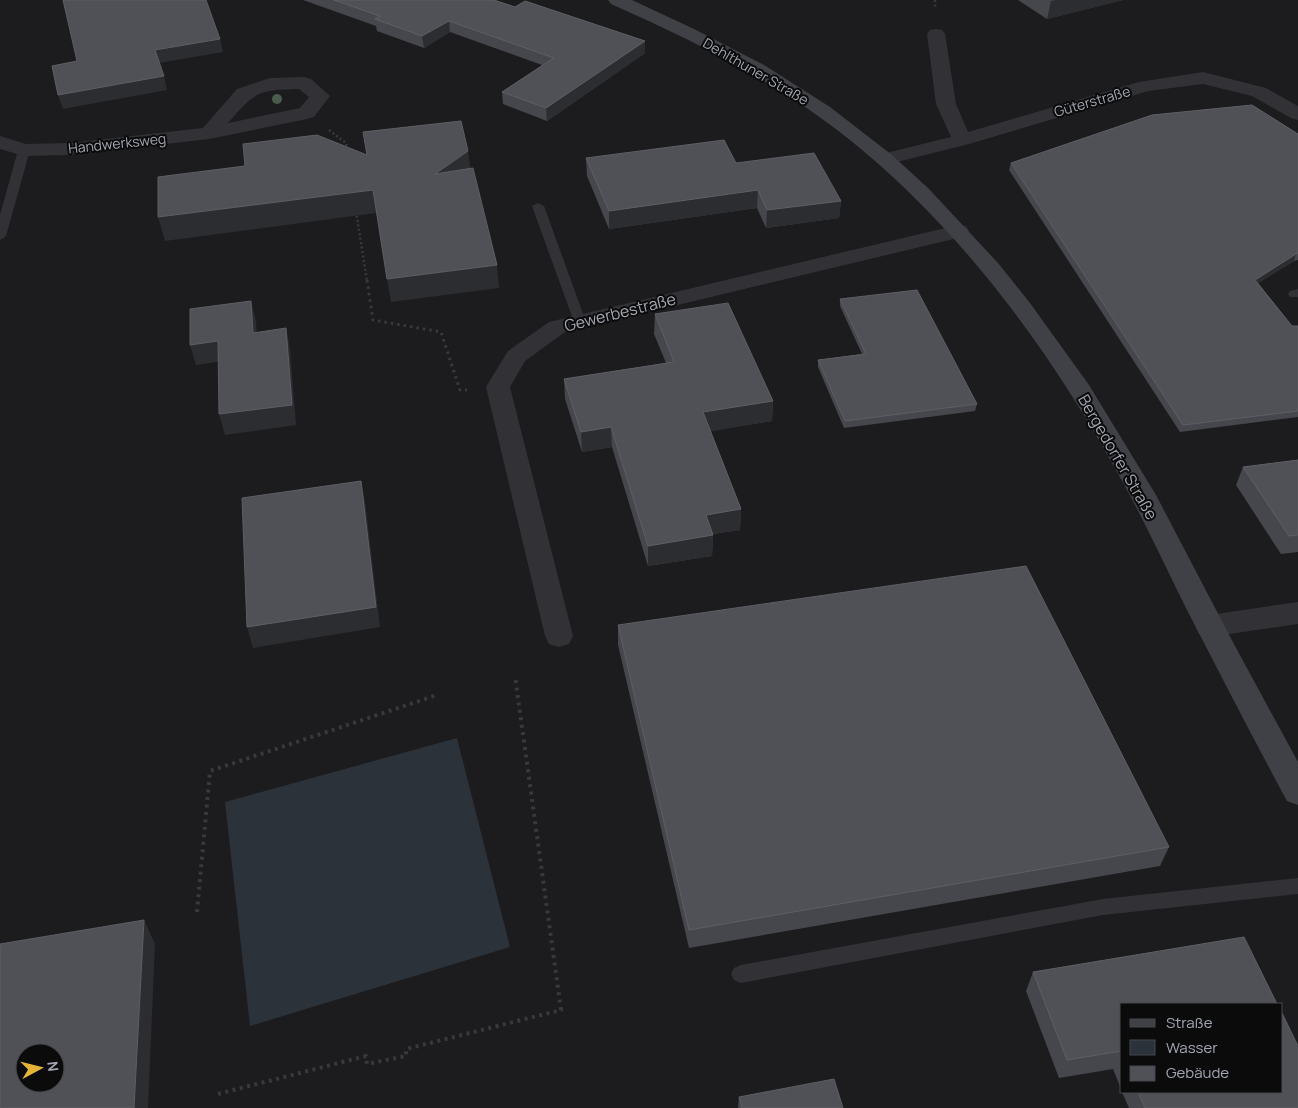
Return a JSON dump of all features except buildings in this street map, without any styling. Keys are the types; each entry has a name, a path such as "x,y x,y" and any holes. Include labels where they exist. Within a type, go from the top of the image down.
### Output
{"street":[{"name":"Dehlthuner Straße","path":"617,0 675,25 760,71 823,111 884,159"},
{"path":"936,34 946,104 962,140"},
{"name":"Güterstraße","path":"884,159 962,140 1146,86 1203,78 1258,92 1298,114"},
{"path":"209,132 244,93 270,84 304,83 320,96 307,113"},
{"name":"Handwerksweg","path":"0,142 24,150 70,149 209,132 307,113"},
{"name":"Bergedorfer Straße","path":"884,159 958,231 1018,300 1076,382 1133,478 1209,626 1298,792"},
{"name":"Gewerbestraße","path":"498,387 516,356 557,327 958,231"},
{"path":"498,387 559,636"},
{"path":"1209,626 1298,614"}],"lane":[{"path":"1,231 24,150"},
{"path":"538,206 580,322"},
{"path":"741,974 1103,907 1298,886"}],"path":[{"path":"307,113 346,143 348,153"},
{"path":"355,202 373,320 441,332 460,390 498,387"},
{"path":"218,1094 366,1056 367,1064 406,1056 406,1048 561,1010 515,676"},
{"path":"197,912 210,771 437,695"}],"shaded area":[{"path":"0,0 1298,0 1298,1108 0,1108"}],"water":[{"path":"457,738 510,947 250,1026 225,802"}]}
